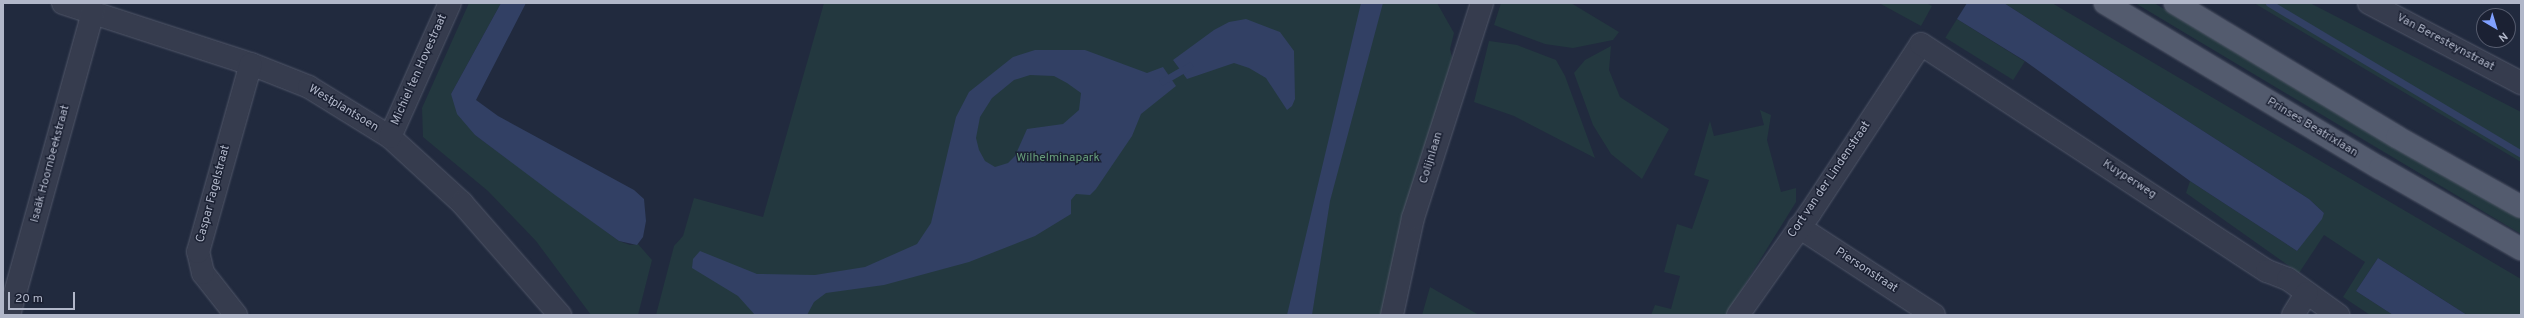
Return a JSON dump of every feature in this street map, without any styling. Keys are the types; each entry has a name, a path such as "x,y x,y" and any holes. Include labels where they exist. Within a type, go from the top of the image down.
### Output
{"main road":[{"name":"Prinses Beatrixlaan","path":"2105,3 2380,168 2521,249"},
{"path":"2175,3 2397,137 2521,207"}],"street":[{"name":"Westplantsoen","path":"63,3 251,64 309,87 390,137 462,203 560,315"},
{"name":"Michiel ten Hovestraat","path":"390,137 450,3"},
{"name":"Colijnlaan","path":"1392,315 1413,218 1482,3"},
{"name":"Van Beresteynstraat","path":"2369,3 2521,83"},
{"name":"Isaäk Hoornbeekstraat","path":"9,315 92,12"},
{"name":"Cort van der Lindenstraat","path":"1738,315 1799,227 1921,44"},
{"name":"Kuyperweg","path":"1921,44 2267,271 2288,280 2338,315"},
{"name":"Caspar Fagelstraat","path":"236,315 203,273 198,252 251,64"},
{"name":"Piersonstraat","path":"1799,227 1934,315"},
{"path":"2293,315 2307,293"}],"green space":[{"path":"469,3 501,3 451,94 475,135 619,241 630,245 638,244 652,260 638,315 591,315 536,241 488,191 423,137 422,108"},
{"name":"Wilhelminapark","path":"824,3 1437,3 1454,33 1450,49 1452,57 1384,315 656,315 674,246 683,236 694,198 763,217"},
{"path":"1501,3 1571,3 1619,32 1613,40 1573,48 1545,44 1494,25"},
{"path":"1879,3 1926,3 1932,6 1921,26"},
{"path":"2004,3 2052,3 2521,279 2521,315 2467,315 2378,258 2356,291 2393,315 2370,315 2343,297 2365,262 2324,235 2299,273 2186,193 2190,181 2297,251 2324,213 2309,199"},
{"path":"2135,3 2154,3 2521,219 2521,234"},
{"path":"2254,3 2310,3 2521,112 2521,162"},
{"path":"1957,19 2025,61 2013,80 1945,38"},
{"path":"1489,41 1517,45 1556,60 1565,76 1595,158 1514,116 1474,102"},
{"path":"1611,46 1609,70 1620,97 1669,129 1642,179 1611,154 1593,125 1574,73 1585,60"},
{"path":"1760,110 1771,115 1767,140 1781,192 1796,188 1796,202 1726,315 1651,315 1655,305 1671,309 1680,276 1664,272 1677,224 1692,229 1709,180 1694,175 1710,121 1714,136 1764,125"},
{"path":"1430,287 1479,315 1422,315"}],"water":[{"path":"501,3 526,3 476,100 498,116 634,190 644,199 646,221 643,237 637,245 619,241 555,195 475,135 457,114 451,94"},
{"path":"1361,3 1383,3 1330,201 1312,315 1287,315"},
{"path":"1967,3 2004,3 2309,199 2324,213 2322,219 2297,251 2190,181 2025,61 1957,19"},
{"path":"1246,19 1280,32 1294,51 1295,99 1292,106 1287,110 1266,78 1249,68 1234,63 1187,79 1173,60 1214,30 1229,22"},
{"path":"1035,50 1085,50 1147,73 1163,67 1176,86 1141,114 1132,136 1096,189 1090,195 1076,194 1071,200 1071,214 1035,236 969,262 884,285 826,293 814,302 807,315 755,315 738,296 692,268 693,259 700,251 757,274 815,275 865,267 917,244 931,223 956,117 969,92 1013,57","holes":["1030,75 1054,76 1081,93 1079,110 1063,124 1027,129 1015,156 1008,163 995,167 985,161 979,150 976,138 980,117 992,98 1014,80"]},
{"path":"2378,258 2467,315 2393,315 2356,291"}],"waterway":[{"path":"2269,3 2521,154"},
{"path":"1163,81 1189,66"}]}
